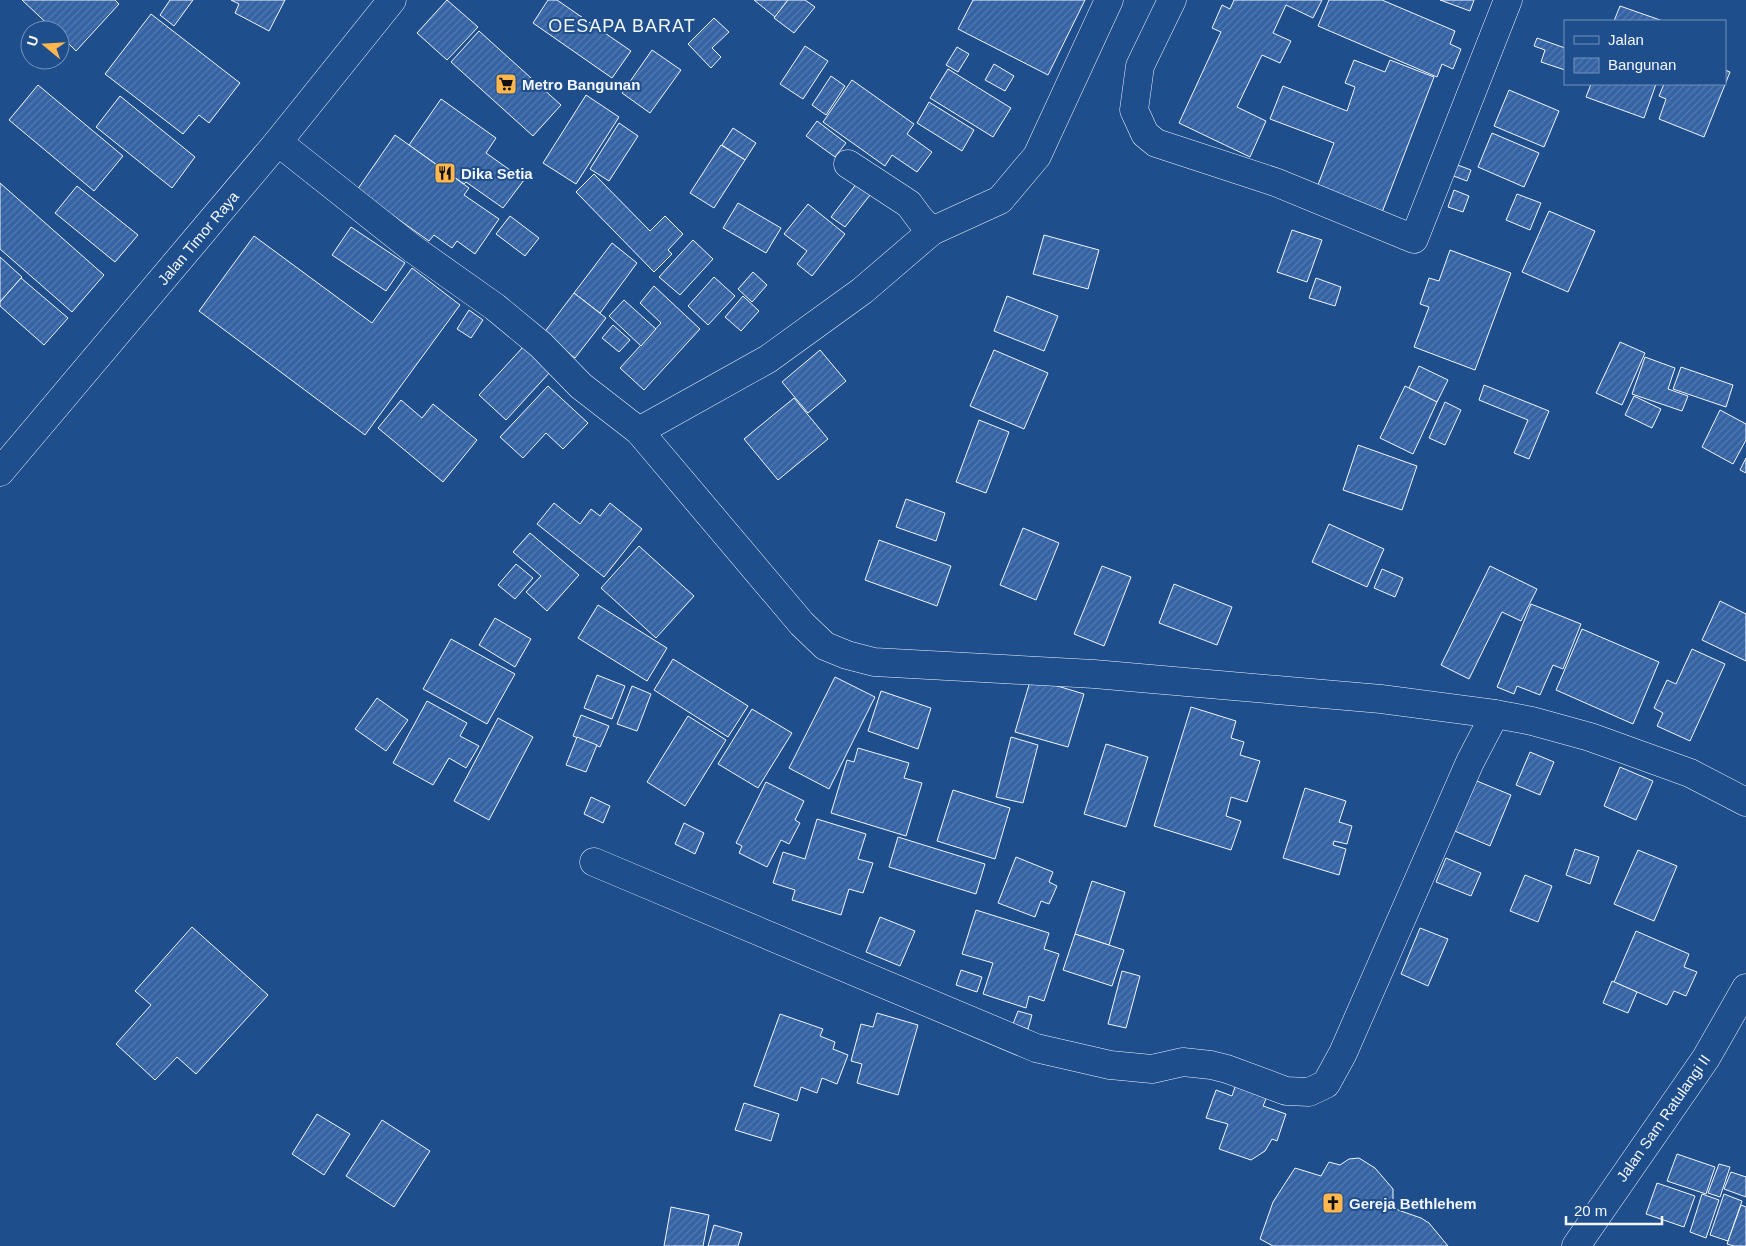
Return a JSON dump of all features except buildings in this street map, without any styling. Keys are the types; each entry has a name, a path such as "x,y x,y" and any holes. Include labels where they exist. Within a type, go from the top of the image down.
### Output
{"main road":[{"name":"Jalan Timor Raya","path":"0,472 278,142 392,0"},
{"path":"639,431 768,359 862,291 932,230 1000,200 1037,156 1109,0"},
{"path":"1172,0 1140,66 1134,110 1145,134 1156,143 1275,182 1414,239 1508,0"},
{"path":"278,142 413,249 495,307 541,345 582,386 639,431 802,624 826,646 874,662 1114,676 1381,699 1495,714 1532,721 1590,737 1690,773 1746,802"},
{"path":"848,164 909,204 920,219 932,230"},
{"path":"594,862 1036,1048 1110,1065 1152,1069 1183,1062 1211,1065 1286,1091 1309,1092 1326,1084 1343,1053 1470,762 1495,714"},
{"name":"Jalan Sam Ratulangi II","path":"1576,1246 1706,1058 1746,988"}],"place":[{"name":"Metro Bangunan","path":"506,84"},
{"name":"Dika Setia","path":"445,173"},
{"name":"Gereja Bethlehem","path":"1333,1203"}],"district":[{"name":"OESAPA BARAT","path":"622,26"}]}
